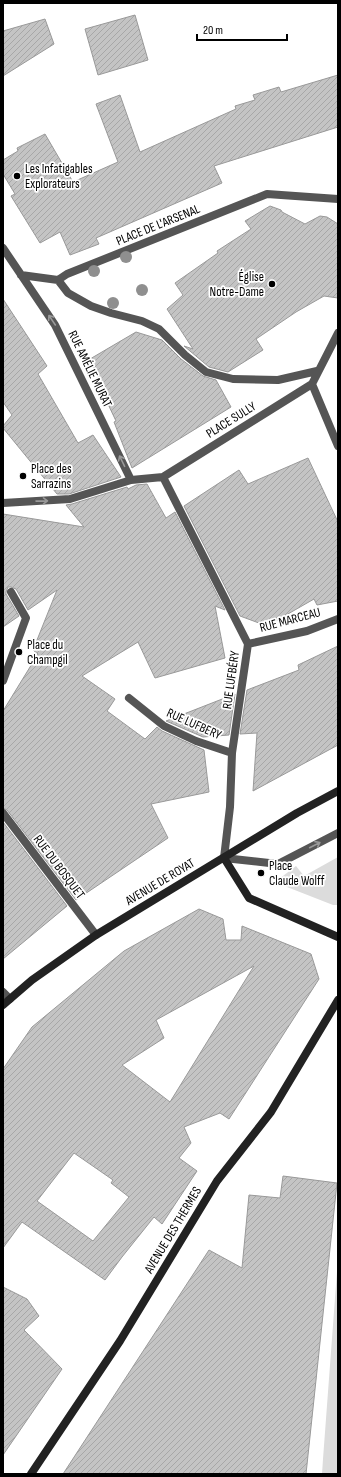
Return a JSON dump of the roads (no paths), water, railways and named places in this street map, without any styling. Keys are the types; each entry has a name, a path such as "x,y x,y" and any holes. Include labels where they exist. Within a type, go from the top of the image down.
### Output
{"street":[{"name":"PLACE DE L'ARSENAL","path":"58,280 66,274 267,194 338,199"},
{"name":"RUE AMÉLIE MURAT","path":"3,248 55,325 131,480"},
{"path":"21,275 58,280 68,293 91,306 111,313 142,320 159,329 185,355 206,372 233,378 278,380 318,372"},
{"path":"338,333 312,384 338,446"},
{"name":"PLACE SULLY","path":"163,477 312,384"},
{"path":"3,503 70,499 131,480 163,477"},
{"name":"RUE LUFBÉRY","path":"163,477 248,644 232,753 230,807 224,858"},
{"path":"3,681 7,662 26,618 11,592"},
{"name":"RUE MARCEAU","path":"248,644 308,631 338,619"},
{"name":"RUE LUFBERY","path":"128,698 164,726 196,741 232,753"},
{"name":"AVENUE DE ROYAT","path":"3,1006 32,980 96,935 297,813 338,791"},
{"name":"RUE DU BOSQUET","path":"3,813 96,935"},
{"path":"224,858 278,864 338,833"},
{"path":"224,858 249,898 338,937"},
{"path":"3,992 10,999"},
{"name":"AVENUE DES THERMES","path":"31,1474 120,1341 217,1181 271,1112 338,1000"}],"place":[{"name":"Les Infatigables Explorateurs","path":"17,176"},
{"name":"Église Notre-Dame","path":"272,284"},
{"name":"Place des Sarrazins","path":"23,476"},
{"name":"Place du Champgil","path":"19,652"},
{"name":"Place Claude Wolff","path":"261,873"}]}
